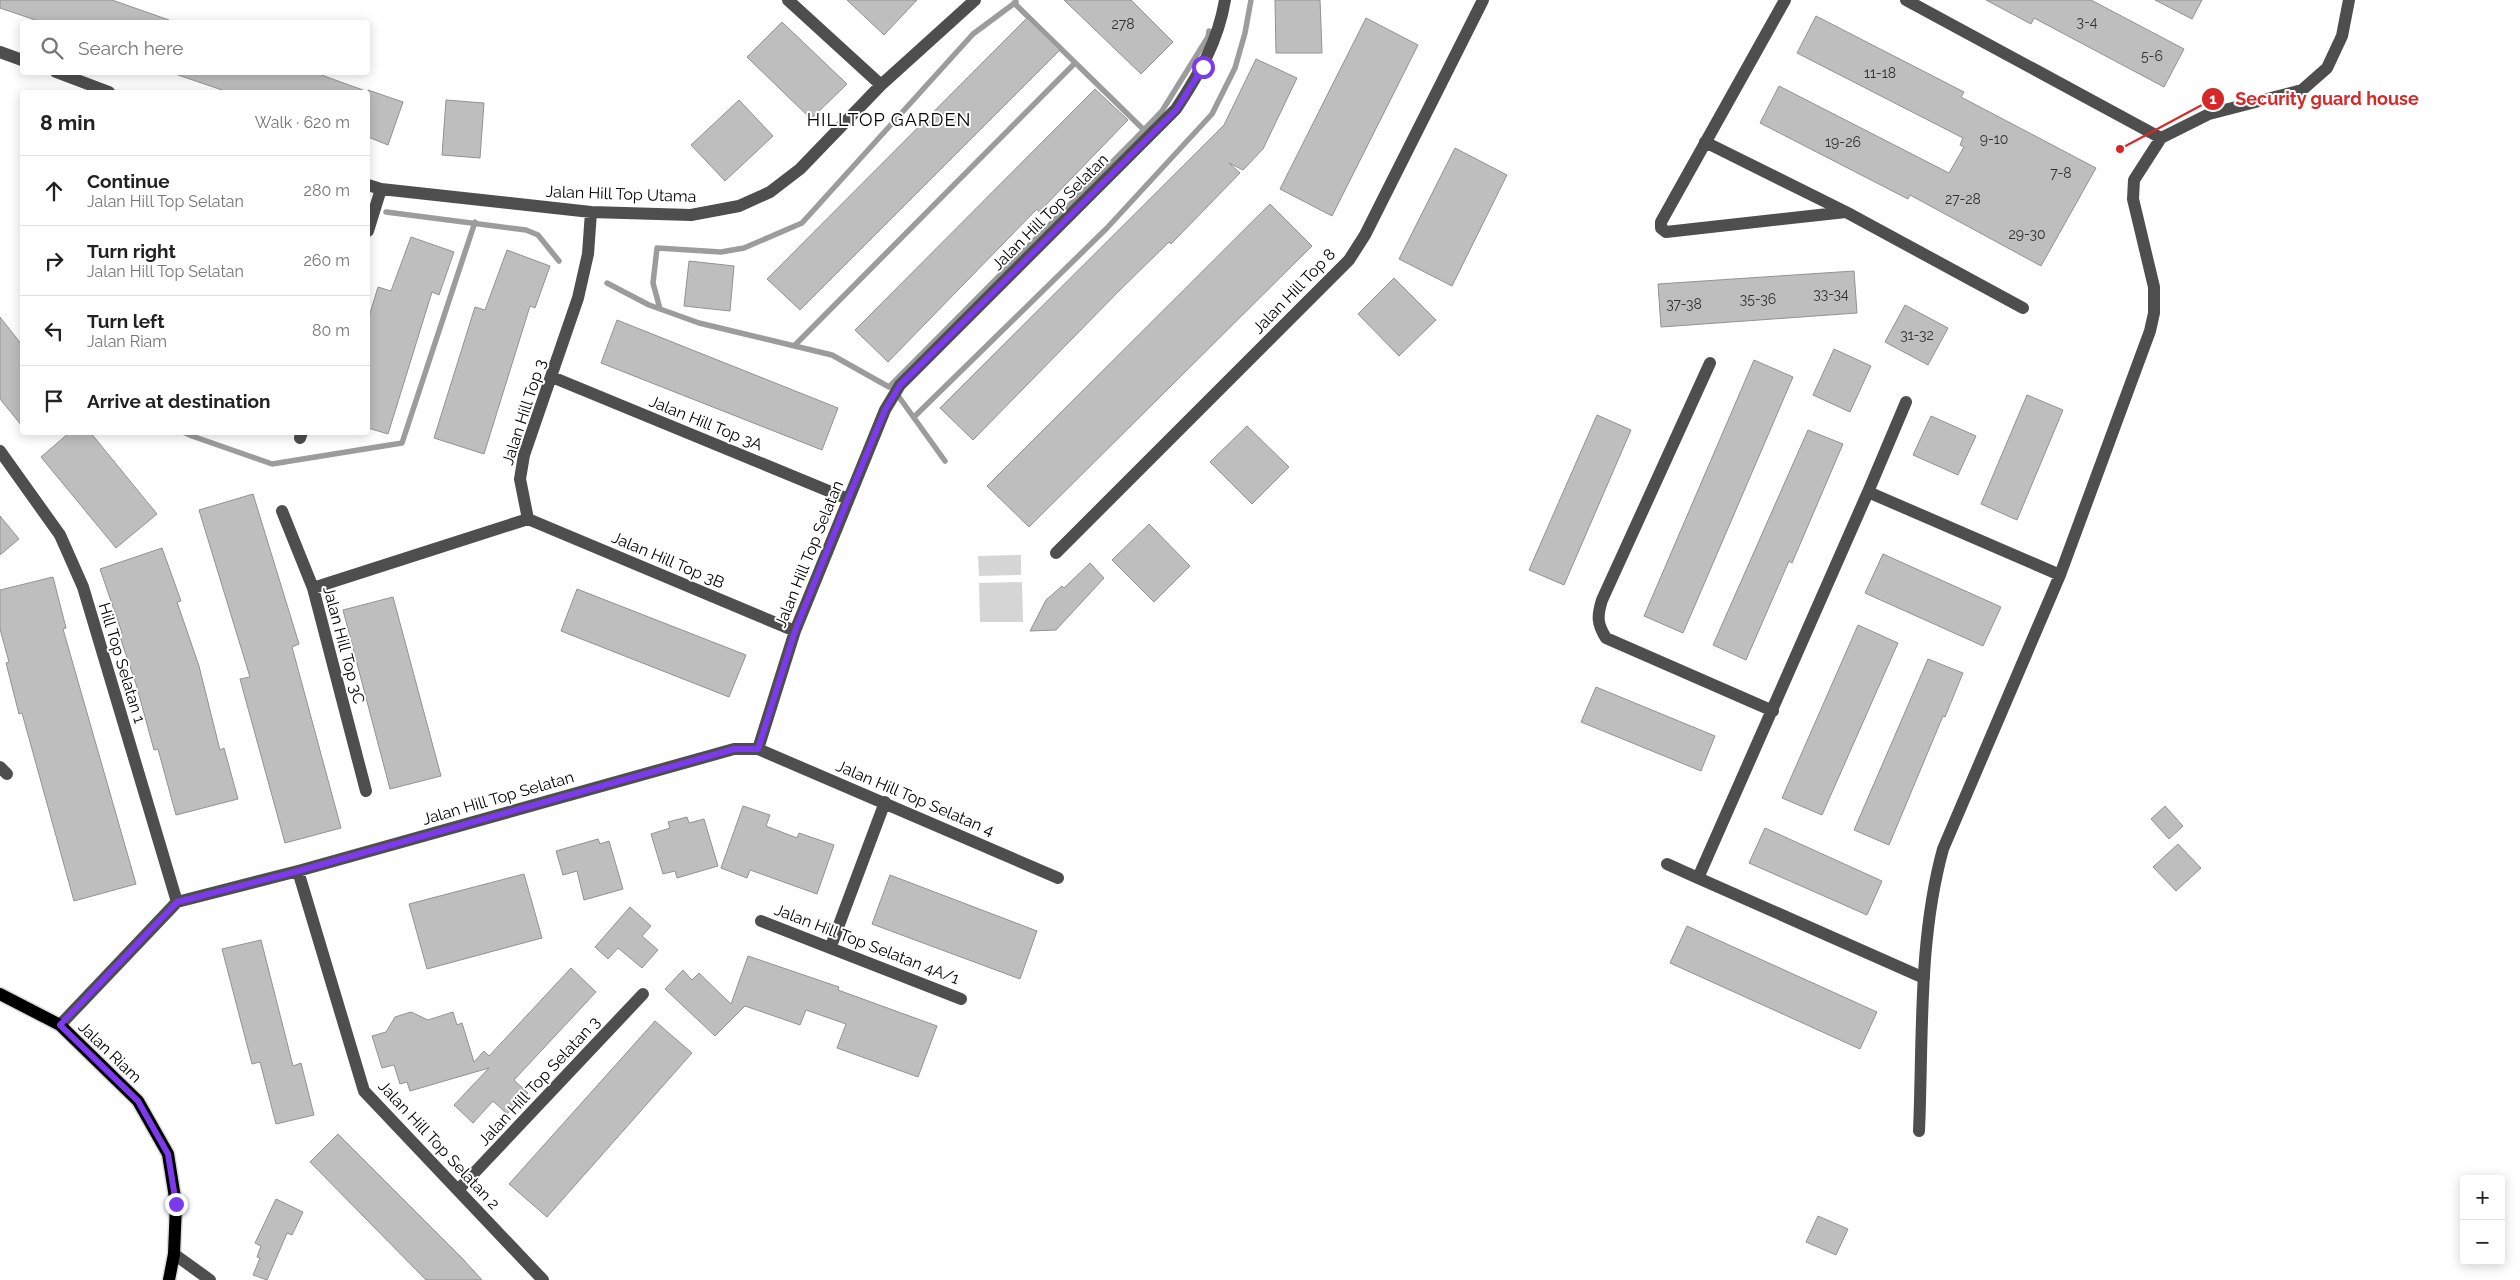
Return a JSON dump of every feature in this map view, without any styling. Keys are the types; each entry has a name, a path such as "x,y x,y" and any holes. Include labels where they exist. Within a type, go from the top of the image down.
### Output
{"main road":[{"name":"Jalan Riam","path":"0,994 60,1025 138,1101 168,1154 176,1204 174,1254 169,1280"}],"street":[{"path":"788,0 881,85"},
{"name":"Jalan Hill Top Utama","path":"370,186 381,190 591,212 691,215 739,206 770,192 800,169 881,85 975,0"},
{"name":"Jalan Hill Top Selatan","path":"177,902 298,871 734,749 758,749 795,631 885,410 900,385 1176,110 1203,67 1214,45 1225,0"},
{"name":"Jalan Hill Top 8","path":"1056,553 1349,260 1365,235 1483,0"},
{"path":"1785,0 1661,222 1662,228 1666,232 1846,212"},
{"path":"1906,0 2160,138"},
{"path":"1919,1131 1924,978 1934,884 1943,849 2060,575 2150,331 2154,313 2154,287 2133,199 2134,180 2160,138 2209,114 2302,90 2327,68 2342,36 2349,0"},
{"path":"0,52 20,59"},
{"path":"64,75 105,90"},
{"path":"1705,142 1846,212 2023,308"},
{"path":"370,225 381,190"},
{"name":"Jalan Hill Top 3","path":"528,519 520,480 524,455 578,298 588,254 591,212"},
{"path":"1710,363 1602,600 1598,614 1599,627 1606,638 1773,711"},
{"name":"Jalan Hill Top 3A","path":"552,377 848,499"},
{"path":"1698,878 1773,711 1906,402"},
{"name":"Hill Top Selatan 1","path":"0,451 60,535 83,587 177,902"},
{"path":"1868,492 2060,575"},
{"name":"Jalan Hill Top 3C","path":"282,511 313,588 366,791"},
{"path":"313,588 528,519"},
{"name":"Jalan Hill Top 3B","path":"528,519 795,631"},
{"name":"Jalan Hill Top Selatan 4","path":"758,749 1058,878"},
{"path":"831,946 885,802"},
{"path":"1667,864 1924,978"},
{"name":"Jalan Hill Top Selatan 2","path":"298,871 364,1091 543,1280"},
{"path":"60,1025 177,902"},
{"name":"Jalan Hill Top Selatan 4A/1","path":"761,920 831,946 961,999"},
{"name":"Jalan Hill Top Selatan 3","path":"458,1190 643,994"},
{"path":"174,1254 210,1280"}],"shaded area":[{"path":"1021,555 1021,575 979,576 978,556"},
{"path":"1022,582 1023,622 980,622 979,583"}],"building":[{"path":"0,0 112,0 169,20 35,20 0,8"},
{"path":"847,0 917,0 884,35"},
{"path":"1064,0 1131,0 1173,42 1141,74"},
{"path":"1275,0 1320,0 1322,53 1276,53"},
{"path":"1986,0 2091,0 2184,49 2164,87 2034,18 2031,24"},
{"path":"2155,0 2202,0 2192,19"},
{"path":"1816,16 1964,92 1961,97 2096,168 2041,266 1910,195 1908,199 1760,123 1779,86 1949,173 1964,147 1960,145 1963,138 1797,53"},
{"path":"1027,18 1060,50 800,310 767,279"},
{"path":"1366,18 1418,45 1332,216 1280,189"},
{"path":"782,22 847,84 811,119 747,57"},
{"path":"1256,59 1297,78 1263,149 1243,170 1229,163 1240,173 1171,244 1169,242 1119,291 973,440 940,408 1224,125"},
{"path":"178,75 321,75 363,90 222,90"},
{"path":"1095,89 1128,120 1039,212 1037,209 888,362 855,330"},
{"path":"370,91 403,102 388,145 370,138"},
{"path":"446,100 484,103 480,158 442,155"},
{"path":"739,100 773,136 725,181 691,145"},
{"path":"1455,148 1507,175 1452,286 1399,259"},
{"path":"1270,204 1312,246 1029,527 987,486"},
{"path":"411,237 454,252 439,295 432,292 388,434 370,429 370,313 378,287 391,291"},
{"path":"507,250 550,266 535,308 530,306 484,454 434,438 475,307 485,310"},
{"path":"689,261 734,266 730,311 684,306"},
{"path":"1854,271 1857,313 1661,327 1658,284"},
{"path":"1394,278 1436,320 1399,356 1358,314"},
{"path":"1905,305 1948,328 1928,365 1885,342"},
{"path":"0,317 20,342 20,424 0,399"},
{"path":"617,320 838,408 822,450 601,363"},
{"path":"1834,349 1871,366 1850,412 1813,395"},
{"path":"1754,360 1793,377 1683,633 1644,616"},
{"path":"2027,395 2063,410 2017,520 1981,504"},
{"path":"1597,415 1631,430 1564,585 1529,570"},
{"path":"1931,416 1976,436 1958,475 1913,455"},
{"path":"1247,426 1289,467 1252,504 1210,462"},
{"path":"1808,430 1843,444 1792,563 1789,561 1746,660 1713,645"},
{"path":"67,435 92,435 157,514 116,548 41,457"},
{"path":"253,494 299,644 292,647 341,828 285,843 240,679 250,677 199,510"},
{"path":"0,516 19,539 0,555"},
{"path":"1149,524 1190,566 1154,602 1112,560"},
{"path":"162,548 181,601 177,602 199,666 220,750 224,748 238,799 176,815 158,749 154,750 136,684 119,634 122,633 100,569"},
{"path":"1883,554 2001,607 1983,646 1865,593"},
{"path":"1090,563 1104,578 1056,630 1030,631 1046,600 1062,586 1064,588"},
{"path":"53,577 66,628 63,629 136,884 74,901 22,713 19,714 6,663 9,662 0,629 0,590"},
{"path":"577,589 746,655 729,697 561,631"},
{"path":"393,597 441,776 390,789 343,610"},
{"path":"1858,625 1898,643 1822,815 1782,798"},
{"path":"1928,659 1963,673 1889,845 1854,830"},
{"path":"1596,687 1715,736 1701,771 1581,722"},
{"path":"743,806 770,815 766,826 797,838 799,833 834,845 817,894 750,870 747,878 721,868"},
{"path":"2165,806 2183,826 2169,839 2151,819"},
{"path":"687,817 689,823 704,819 718,866 677,878 675,871 663,874 651,834 670,828 668,822"},
{"path":"1765,828 1882,881 1867,915 1749,863"},
{"path":"598,839 600,844 609,841 623,889 584,900 577,871 563,875 556,851"},
{"path":"2178,844 2201,868 2176,891 2153,867"},
{"path":"524,874 542,938 427,969 409,904"},
{"path":"890,875 1037,931 1020,979 872,924"},
{"path":"630,907 651,926 642,936 658,950 642,968 618,948 608,959 595,947"},
{"path":"1687,926 1877,1012 1860,1049 1670,963"},
{"path":"261,940 293,1066 301,1063 314,1115 276,1124 260,1062 252,1064 222,949"},
{"path":"748,956 839,987 838,990 937,1026 918,1077 837,1048 846,1024 806,1010 800,1025 745,1006 715,1036 665,989 683,970 692,980 699,973 731,1004"},
{"path":"571,968 596,992 514,1080 528,1093 507,1114 493,1101 473,1123 454,1105 489,1068 410,1091 407,1082 400,1084 394,1065 382,1068 372,1036 386,1032 395,1017 411,1012 428,1020 453,1012 457,1025 462,1023 474,1062 484,1051 489,1056"},
{"path":"655,1021 692,1053 547,1217 509,1184"},
{"path":"338,1134 482,1280 426,1280 310,1162"},
{"path":"276,1199 303,1212 292,1235 287,1233 267,1280 253,1275 260,1258 257,1257 261,1246 255,1243"},
{"path":"1818,1216 1848,1229 1836,1255 1806,1242"}],"waterway":[{"path":"914,417 1107,228 1212,114 1235,68 1245,33 1251,0"},
{"path":"660,309 653,283 657,248 721,252 744,248 802,223 973,34 1016,2"},
{"path":"607,283 649,305 699,323 832,355 889,387 1144,130 1014,3"},
{"path":"1144,130 1162,111 1208,37 1209,31"},
{"path":"795,345 1075,63"},
{"path":"386,212 526,230 538,235 559,261"},
{"path":"192,436 272,464 402,443 475,222"},
{"path":"899,397 945,461"}],"place":[{"name":"Security guard house","path":"2120,149"}],"district":[{"name":"HILLTOP GARDEN","path":"889,119"}],"route":[{"path":"176,1204 168,1154 138,1101 60,1025 177,902 298,871 734,749 758,749 795,631 885,410 900,385 1176,110 1203,67"}]}
